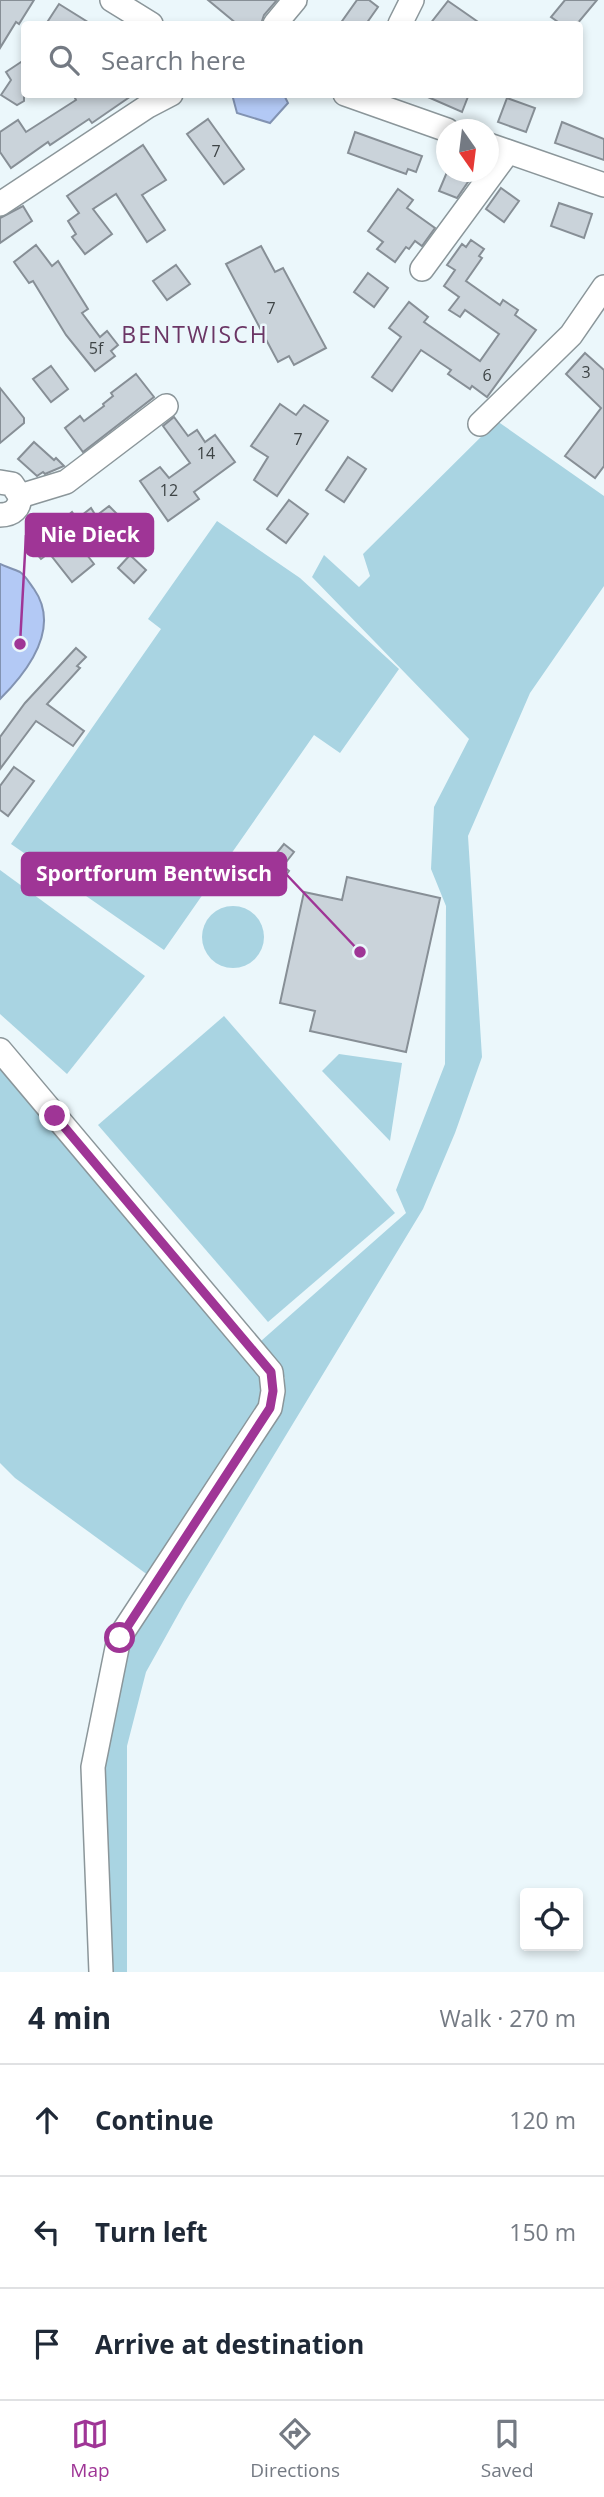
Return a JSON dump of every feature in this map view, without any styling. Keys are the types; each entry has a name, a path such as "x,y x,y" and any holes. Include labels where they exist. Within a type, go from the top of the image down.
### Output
{"street":[{"path":"112,0 146,21"},
{"path":"278,21 295,0"},
{"path":"402,21 412,0"},
{"path":"0,204 164,98"},
{"path":"372,98 436,125"},
{"path":"499,148 604,186"},
{"path":"422,269 477,182"},
{"path":"480,424 571,335 604,287"},
{"path":"20,496 66,482 166,406"},
{"path":"0,482 12,484 20,496 18,508 13,513 0,515"},
{"path":"0,1050 271,1372 273,1391 270,1408 120,1638 93,1767 101,1972"}],"shaded area":[{"path":"233,98 286,98 288,103 270,123 237,113"},
{"path":"497,421 604,496 604,586 530,693 468,836 482,1057 455,1133 423,1209 185,1602 146,1672 127,1746 127,1972 107,1972 99,1764 124,1643 275,1413 285,1378 261,1341 406,1213 396,1190 445,1064 446,906 431,869 434,807 469,739 312,577 324,555 359,587 370,576 363,554"},
{"path":"217,521 300,578 399,669 340,753 314,735 164,950 11,844 161,629 148,619"},
{"path":"0,564 20,572 26,578 41,604 44,619 38,648 21,675 0,699"},
{"path":"0,870 145,976 67,1074 0,1014"},
{"path":"233,906 255,915 264,937 255,959 233,968 211,959 202,937 211,915"},
{"path":"224,1016 395,1213 268,1322 98,1125"},
{"path":"339,1054 402,1063 390,1141 322,1071"},
{"path":"0,1062 262,1370 264,1387 261,1404 152,1578 15,1478 0,1463"}],"building":[{"path":"0,0 34,0 0,48"},
{"path":"208,0 277,0 262,21 233,21"},
{"path":"357,0 369,0 378,7 368,21 342,21"},
{"path":"565,0 597,0 580,21 557,21 551,17"},
{"path":"448,1 477,21 432,21"},
{"path":"59,4 86,21 48,21"},
{"path":"21,62 21,98 24,98 24,101 17,105 1,95 11,80 6,72"},
{"path":"75,98 128,98 92,123 89,119 50,145 48,142 11,168 0,152 0,132 18,120 26,132 76,100"},
{"path":"430,98 467,98 462,112"},
{"path":"507,98 535,108 526,132 499,122"},
{"path":"208,119 244,169 224,184 187,134"},
{"path":"562,122 604,139 604,160 555,143"},
{"path":"355,132 422,156 416,172 408,169 406,174 348,153"},
{"path":"143,145 166,180 142,195 165,230 147,242 116,194 93,209 112,234 85,254 72,237 76,234 68,221 79,213 67,196"},
{"path":"443,182 468,182 457,198 439,191"},
{"path":"501,188 519,201 504,222 486,209"},
{"path":"398,189 413,200 407,208 435,228 422,246 415,241 409,249 406,247 395,262 377,249 383,242 368,231"},
{"path":"559,203 592,214 584,238 551,226"},
{"path":"23,206 32,221 0,243 0,218"},
{"path":"471,240 484,249 479,256 482,258 466,281 500,305 503,300 518,310 515,315 536,330 487,397 448,374 451,370 421,350 392,391 372,377 401,337 389,328 409,302 428,317 424,322 480,361 499,334 465,310 460,317 449,310 459,297 444,286 455,270 447,265 462,244 466,247"},
{"path":"36,245 52,266 58,261 88,309 82,313 100,337 107,331 118,345 111,351 115,356 95,371 66,335 33,281 29,283 14,262"},
{"path":"261,246 275,272 283,268 326,348 294,365 289,356 278,362 226,264"},
{"path":"176,265 190,284 167,300 153,281"},
{"path":"368,273 388,288 374,307 354,292"},
{"path":"585,353 604,370 604,466 595,478 565,456 601,408 566,374"},
{"path":"51,366 68,389 51,402 33,379"},
{"path":"136,374 154,397 83,452 65,428 80,416 84,421 104,406 113,396 111,393"},
{"path":"0,388 24,418 24,423 0,443"},
{"path":"280,404 296,415 304,405 328,421 277,496 254,480 268,457 251,446"},
{"path":"174,417 188,436 197,430 205,442 215,435 235,462 194,492 199,499 168,521 140,481 160,467 169,478 190,463 163,426"},
{"path":"34,442 64,466 37,476 18,459"},
{"path":"348,457 366,469 344,502 326,490"},
{"path":"289,500 308,514 286,543 267,529"},
{"path":"109,506 121,518 124,516 135,530 115,545 99,525 77,542 94,564 72,582 49,553 41,559 31,547 72,512 77,519 91,508 96,516"},
{"path":"130,555 146,570 134,583 118,568"},
{"path":"76,648 86,657 77,666 80,668 47,704 84,731 73,746 36,721 0,769 0,737 25,703"},
{"path":"14,767 34,781 8,816 0,810 0,786"},
{"path":"284,844 294,852 283,866 289,871 272,894 254,881"},
{"path":"347,877 440,898 406,1052 310,1031 315,1011 280,1003 304,892 342,900"}],"place":[{"name":"Nie Dieck","path":"20,644"},
{"name":"Sportforum Bentwisch","path":"360,952"}],"district":[{"name":"BENTWISCH","path":"195,334"}],"route":[{"path":"55,1116 271,1372 273,1391 270,1408 120,1638"}]}
